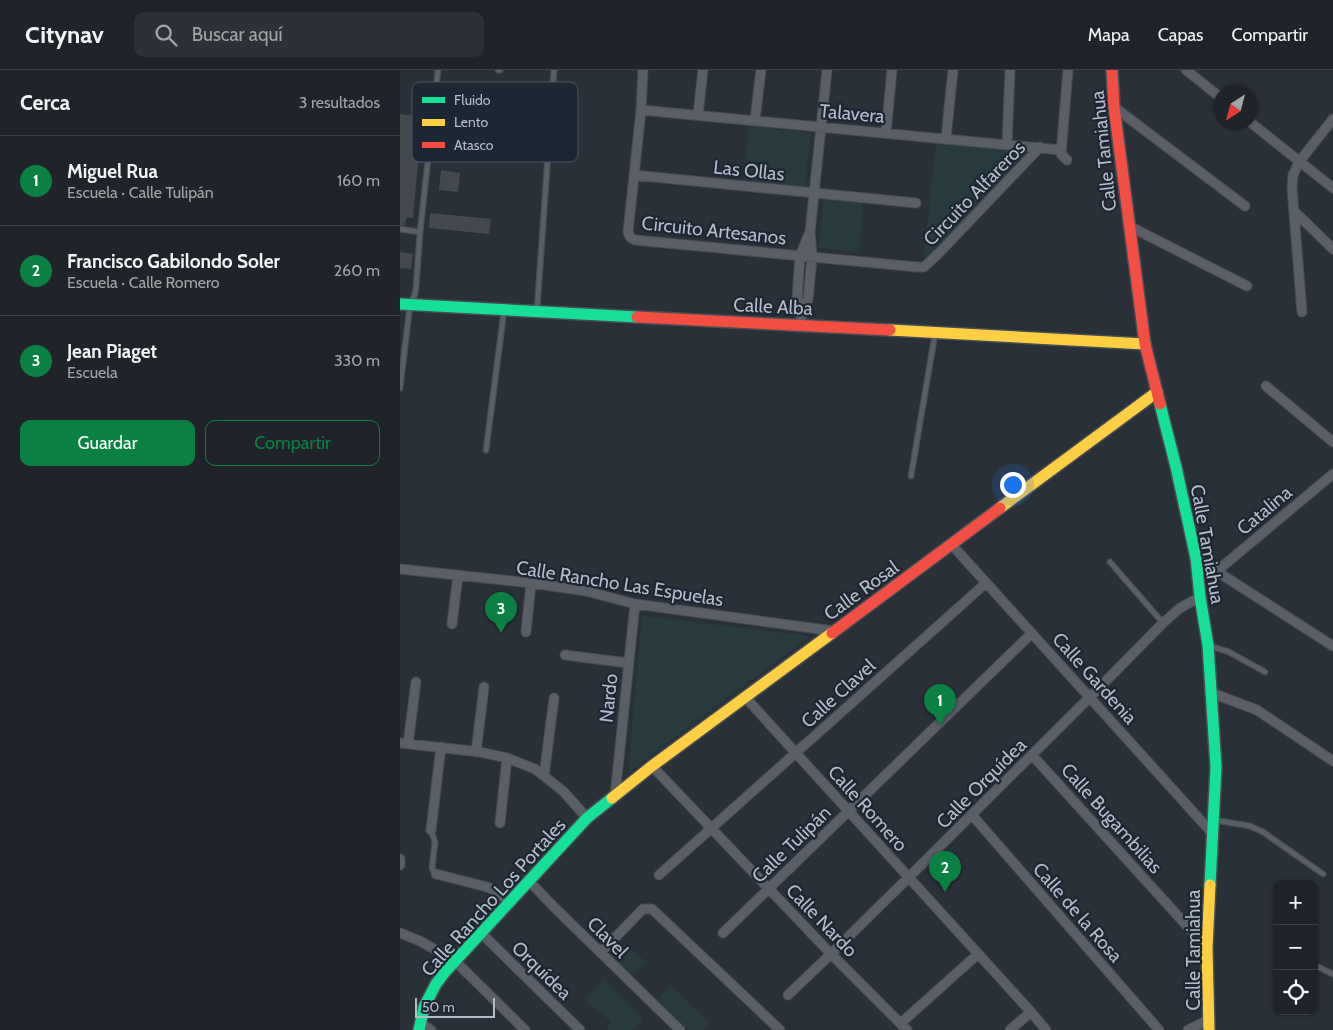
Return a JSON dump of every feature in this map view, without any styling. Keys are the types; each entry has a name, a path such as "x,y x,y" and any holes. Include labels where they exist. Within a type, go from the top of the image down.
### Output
{"street":[{"name":"Circuito Artesanos","path":"643,70 628,232 630,237 635,240 812,257"},
{"path":"698,115 703,70"},
{"path":"755,120 761,70"},
{"path":"802,306 808,300 812,257 810,232 827,70"},
{"path":"886,133 892,70"},
{"path":"946,138 953,70"},
{"path":"1007,144 1010,70"},
{"path":"1067,160 1060,154 1068,70"},
{"name":"Calle Tamiahua","path":"1112,70 1114,107 1145,344 1176,467 1196,558 1208,645 1216,767 1207,948 1209,1024"},
{"path":"1186,70 1213,92"},
{"path":"1114,107 1245,206"},
{"name":"Talavera","path":"640,110 1061,150"},
{"path":"1302,312 1292,188 1293,175 1299,162 1333,119"},
{"path":"1258,129 1333,188"},
{"name":"Circuito Alfareros","path":"812,257 924,267 1040,147"},
{"name":"Las Ollas","path":"634,175 916,203"},
{"path":"1294,211 1333,249"},
{"path":"1129,226 1247,286"},
{"path":"801,325 802,306 797,299 800,256 810,232"},
{"name":"Calle Alba","path":"405,304 1145,344"},
{"path":"1266,386 1333,442"},
{"name":"Calle Rosal","path":"587,818 652,766 1157,392"},
{"name":"Catalina","path":"1216,571 1333,474"},
{"name":"Calle Gardenia","path":"952,545 1213,834"},
{"path":"1196,558 1333,646"},
{"name":"Calle Rancho Las Espuelas","path":"400,569 596,592 635,604 834,631"},
{"path":"452,624 458,575"},
{"path":"526,632 531,583"},
{"name":"Calle Clavel","path":"658,875 986,583"},
{"name":"Calle Orquídea","path":"788,995 832,954 1163,623 1180,608 1200,597"},
{"name":"Nardo","path":"615,796 635,604"},
{"name":"Calle Tulipán","path":"723,933 1032,634"},
{"path":"565,655 628,663"},
{"path":"416,682 404,744 476,752 507,758 535,769 563,791 587,818"},
{"path":"476,752 484,687"},
{"path":"1212,693 1257,710 1333,761"},
{"name":"Calle Romero","path":"745,697 1046,1030"},
{"path":"544,776 554,698"},
{"path":"431,830 441,748"},
{"name":"Calle Bugambilias","path":"1032,755 1207,948"},
{"path":"500,823 507,758"},
{"name":"Calle Nardo","path":"652,766 904,1027"},
{"name":"Calle de la Rosa","path":"972,815 1159,1030"},
{"name":"Calle Rancho Los Portales","path":"420,1026 424,1007 445,972 587,818"},
{"path":"436,874 487,887 510,902"},
{"name":"Clavel","path":"529,881 680,1030"},
{"path":"600,952 643,909 652,909 780,1030"},
{"path":"400,933 420,941 455,961 525,1030"},
{"name":"Orquídea","path":"481,933 580,1030"},
{"path":"904,1027 978,954"},
{"path":"1010,1030 1031,1012"},
{"path":"1188,1030 1209,1024"},
{"path":"420,1026 431,1030"}],"lane":[{"path":"400,388 405,304 415,294 416,288 420,232 428,162"},
{"path":"536,311 547,162"},
{"path":"400,229 420,232"},
{"path":"486,450 504,310"},
{"path":"910,476 935,332"},
{"path":"1110,562 1163,623"},
{"path":"1208,645 1229,652 1265,672"},
{"path":"1214,820 1250,826 1263,832 1323,874"},
{"path":"431,830 434,842 432,868 436,874"},
{"path":"1318,967 1333,974"}],"green space":[{"path":"749,126 811,133 804,189 744,183"},
{"path":"936,142 1027,153 944,242 924,258"},
{"path":"824,198 863,203 859,252 818,248"},
{"path":"642,616 810,636 628,773"},
{"path":"631,948 647,963 631,975 617,962"},
{"path":"604,980 643,1019 632,1030 607,1030 611,1022 585,1000"},
{"path":"670,985 710,1024 703,1030 688,1030 657,1001"}],"building":[{"path":"400,114 412,115 412,162 424,163 418,163 413,218 407,217 404,226 400,225"},
{"path":"441,170 460,173 458,192 439,190"},
{"path":"430,213 491,219 489,234 429,228"},
{"path":"400,252 413,254 411,269 400,268"}],"traffic: fast":[{"path":"400,304 637,317"},
{"path":"1160,404 1196,558 1208,645 1216,767 1210,885"},
{"path":"419,1030 424,1007 436,984 445,972 587,818 612,798"}],"traffic: slow":[{"path":"890,330 1145,344"},
{"path":"1000,508 1157,392"},
{"path":"612,798 652,766 832,633"},
{"path":"1209,1030 1207,948 1210,885"}],"traffic: jam":[{"path":"1112,70 1114,107 1145,344 1160,404"},
{"path":"637,317 890,330"},
{"path":"832,633 1000,508"}],"place":[{"name":"Jean Piaget","path":"501,633"},
{"name":"Miguel Rua","path":"940,725"},
{"name":"Francisco Gabilondo Soler","path":"945,892"}]}
